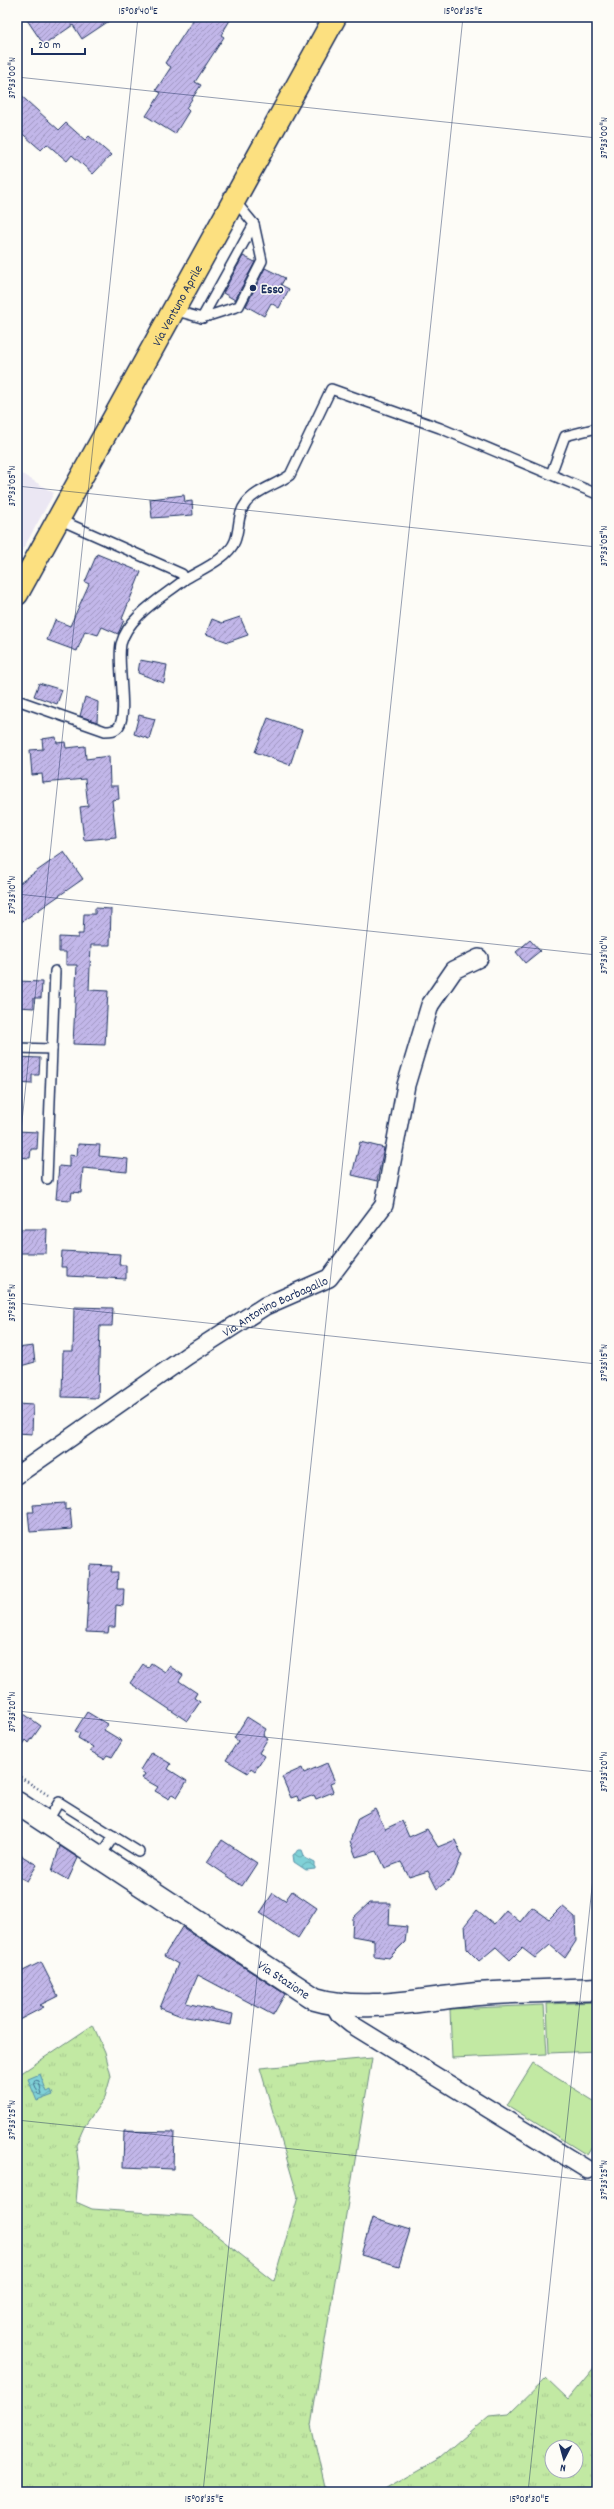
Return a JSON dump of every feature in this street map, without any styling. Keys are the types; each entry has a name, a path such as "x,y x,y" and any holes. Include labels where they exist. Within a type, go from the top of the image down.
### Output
{"main road":[{"name":"Via Ventuno Aprile","path":"17,594 336,17"},
{"name":"Via Stazione","path":"17,1803 315,1999 334,2005 356,2006 480,1994 597,1989"}],"street":[{"name":"Via Antonino Barbagallo","path":"17,1475 187,1356 265,1306 328,1278 384,1205 406,1085 430,1005 454,970 479,958"},
{"path":"334,2005 340,2016 351,2024 588,2170"}],"lane":[{"path":"173,310 202,318 239,306 262,262 254,224 234,200"},
{"path":"202,318 254,224"},
{"path":"17,700 105,731 113,731 119,726 122,714 120,658 122,643 128,628 184,580 227,552 235,541 239,517 245,504 252,496 277,484 290,475 331,389 440,428 597,494"},
{"path":"550,474 565,436 597,428"},
{"path":"58,519 182,574 184,580"},
{"path":"47,1179 56,971"},
{"path":"17,1048 52,1049"},
{"path":"47,1822 59,1802 139,1852"},
{"path":"100,1857 114,1836"}],"path":[{"path":"17,1775 59,1802"}],"shaded area":[{"path":"17,471 54,493 17,560"}],"green space":[{"path":"597,2002 597,2051 549,2053 547,2004"},
{"path":"544,2005 547,2054 452,2058 450,2009"},
{"path":"93,2025 105,2052 111,2076 105,2097 84,2127 76,2145 79,2168 76,2202 92,2209 192,2216 274,2281 298,2197 260,2068 372,2058 311,2425 326,2492 17,2492 17,2076"},
{"path":"533,2063 597,2103 597,2139 587,2155 507,2105"},
{"path":"597,2364 597,2492 381,2492 439,2459 489,2416 509,2414 546,2378 568,2399"}],"water":[{"path":"299,1850 302,1850 305,1858 315,1863 315,1869 306,1870 294,1862 293,1855"},
{"path":"40,2074 47,2092 51,2090 53,2095 37,2101 28,2079"}],"building":[{"path":"25,17 115,17 82,39 73,25 44,45"},
{"path":"195,17 232,17 221,35 224,37 195,82 201,85 186,108 189,111 175,134 146,116 161,93 156,90 171,67 165,63"},
{"path":"17,92 59,130 66,123 85,140 89,136 111,155 93,174 72,155 67,161 47,144 41,150 17,129"},
{"path":"243,256 255,262 235,300 223,293"},
{"path":"265,268 285,278 281,285 289,289 279,308 271,303 264,316 246,306"},
{"path":"184,495 185,502 192,501 193,515 152,518 150,499"},
{"path":"97,554 141,572 122,619 124,620 118,634 102,627 98,635 85,631 77,651 47,640 55,620 70,626 89,584 85,582"},
{"path":"240,617 248,635 228,642 206,634 212,619 222,623"},
{"path":"140,660 167,665 164,683 138,673"},
{"path":"39,683 62,690 57,704 34,696"},
{"path":"85,697 98,702 97,722 80,716"},
{"path":"139,715 155,719 149,739 134,734"},
{"path":"268,718 302,730 290,765 255,752"},
{"path":"56,737 57,743 65,742 66,748 85,746 86,759 109,756 110,786 118,786 119,799 112,800 116,837 84,840 80,807 88,806 85,779 43,783 42,774 32,775 30,750 43,749 42,739"},
{"path":"64,852 83,879 17,925 17,885"},
{"path":"95,908 111,909 110,945 91,945 89,990 108,991 105,1045 73,1044 77,965 66,965 66,952 59,952 59,937 78,938 78,934 83,934 84,914 95,914"},
{"path":"530,940 540,951 525,963 516,952"},
{"path":"17,981 42,982 41,998 34,998 34,1008 17,1007"},
{"path":"17,1057 40,1058 39,1075 32,1075 32,1084 17,1083"},
{"path":"17,1131 38,1132 37,1149 31,1149 30,1158 17,1157"},
{"path":"360,1142 384,1148 377,1181 352,1175"},
{"path":"78,1144 100,1145 99,1156 128,1159 127,1172 83,1168 81,1193 72,1192 71,1200 56,1199 59,1166 69,1167 69,1155 77,1156"},
{"path":"17,1229 47,1229 46,1253 17,1253"},
{"path":"62,1251 120,1254 119,1265 126,1265 126,1279 67,1276 67,1267 61,1267"},
{"path":"74,1307 113,1308 112,1326 100,1326 98,1398 62,1397 63,1351 73,1351"},
{"path":"33,1346 35,1362 17,1367 17,1348"},
{"path":"17,1404 33,1405 32,1434 17,1433"},
{"path":"65,1503 65,1510 70,1509 72,1529 30,1532 28,1512 34,1512 33,1505"},
{"path":"90,1565 112,1566 111,1572 118,1572 117,1589 124,1589 123,1606 116,1605 115,1627 109,1627 108,1633 86,1632"},
{"path":"151,1663 165,1672 169,1666 183,1675 179,1681 197,1693 194,1698 200,1702 187,1721 130,1683 143,1664 148,1668"},
{"path":"17,1709 41,1726 29,1743 26,1740 17,1754"},
{"path":"87,1712 107,1724 104,1730 122,1741 112,1757 107,1755 104,1759 90,1751 93,1747 78,1738 80,1733 75,1731"},
{"path":"247,1717 266,1729 263,1735 268,1738 259,1753 264,1756 255,1771 251,1768 248,1773 226,1760 238,1741 234,1738"},
{"path":"151,1752 171,1764 168,1769 187,1781 177,1797 172,1794 169,1799 155,1791 158,1787 142,1778 145,1774 140,1770"},
{"path":"327,1763 335,1782 330,1784 333,1792 316,1799 314,1795 299,1801 297,1796 291,1798 282,1777 302,1768 304,1773"},
{"path":"375,1809 385,1829 402,1821 409,1837 427,1829 438,1847 455,1840 462,1855 453,1877 437,1889 428,1871 409,1877 401,1862 385,1868 377,1851 356,1857 350,1841 358,1818"},
{"path":"222,1840 257,1863 242,1886 207,1862"},
{"path":"60,1846 78,1858 68,1880 52,1871"},
{"path":"17,1853 37,1865 27,1881 17,1876"},
{"path":"292,1891 317,1908 298,1938 260,1913 273,1893 285,1901"},
{"path":"369,1903 390,1903 389,1925 407,1927 405,1942 389,1958 374,1956 374,1940 352,1936 353,1918"},
{"path":"562,1906 575,1917 576,1941 565,1958 550,1945 535,1958 522,1948 510,1960 496,1947 479,1961 467,1949 465,1925 477,1910 494,1924 506,1910 520,1922 532,1907 549,1919"},
{"path":"182,1927 285,1994 273,2015 198,1975 186,2003 233,2014 231,2025 181,2016 160,2008 178,1964 164,1956"},
{"path":"41,1962 58,1996 40,2005 44,2007 17,2021 17,1974"},
{"path":"124,2131 174,2132 173,2169 123,2167"},
{"path":"372,2218 410,2230 399,2266 361,2255"}],"place":[{"name":"Esso","path":"253,288"}]}
